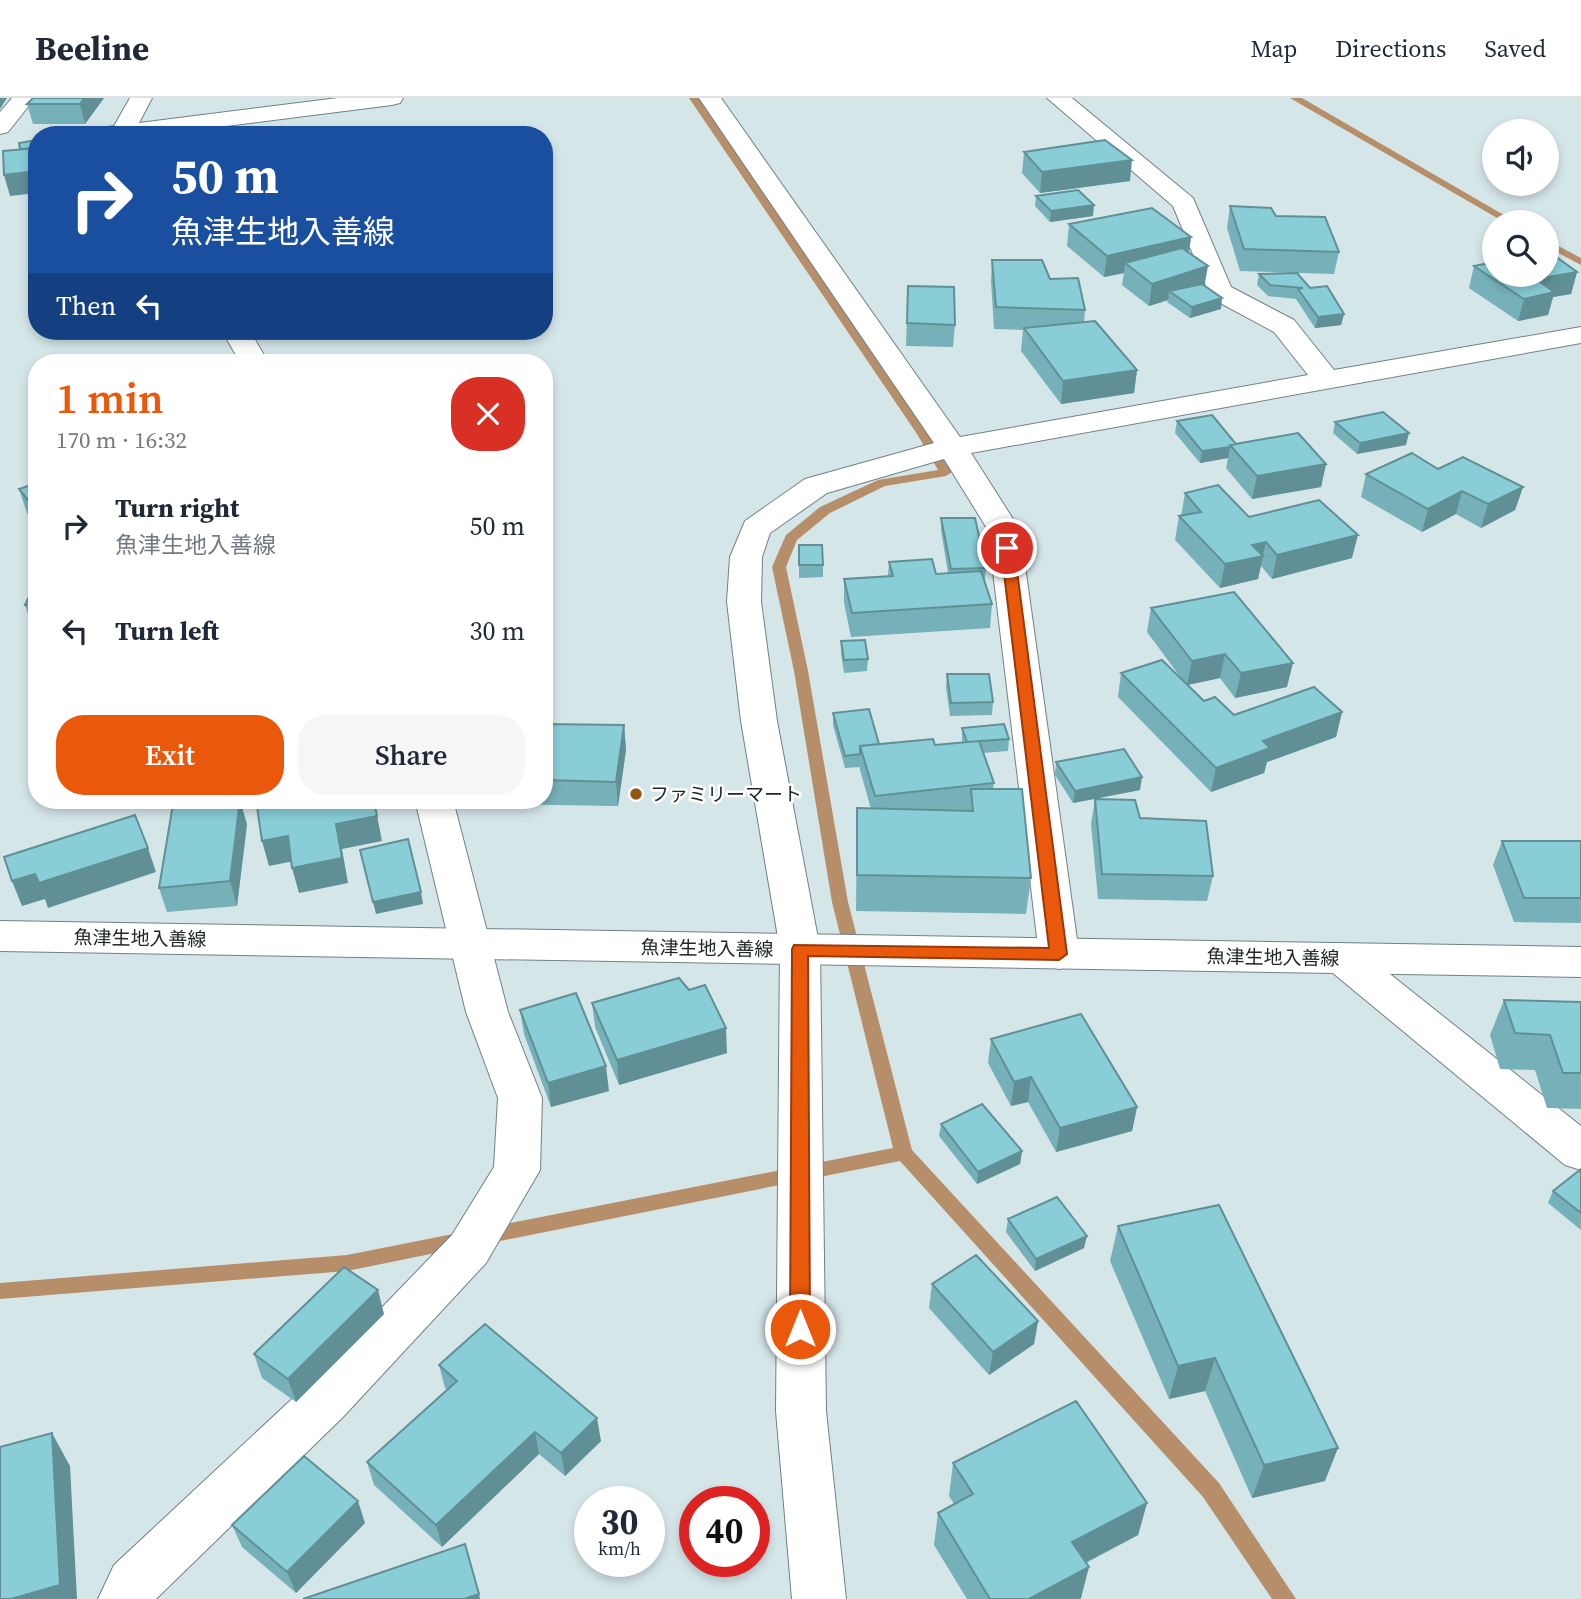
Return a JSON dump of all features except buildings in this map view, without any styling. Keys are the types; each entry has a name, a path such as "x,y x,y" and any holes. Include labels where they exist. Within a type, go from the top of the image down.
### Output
{"street":[{"path":"4,139 24,98"},
{"path":"127,126 141,98"},
{"path":"177,126 391,98"},
{"path":"710,98 952,447 1004,530 1059,954"},
{"path":"1058,98 1184,203 1220,292 1284,326 1328,380"},
{"path":"819,1599 800,1411 800,949 759,721 744,601 746,556 757,528 816,486 952,447 1581,335"},
{"path":"125,1599 133,1584 325,1401 469,1249 517,1170 520,1098 488,1012 436,809"},
{"name":"魚津生地入善線","path":"0,936 1581,962"},
{"path":"1342,958 1581,1152"}],"waterway":[{"path":"694,98 923,434 946,472 882,483 825,510 791,538 779,567 801,671 840,902 904,1153"},
{"path":"1295,98 1490,210"},
{"path":"1559,250 1581,262"},
{"path":"485,1236 904,1153"},
{"path":"904,1153 1211,1490 1285,1599"},
{"path":"0,1291 347,1263 463,1240"}],"place":[{"name":"ファミリーマート","path":"636,794"}],"route":[{"path":"800,1329 800,949 1059,954 1007,548"}]}
